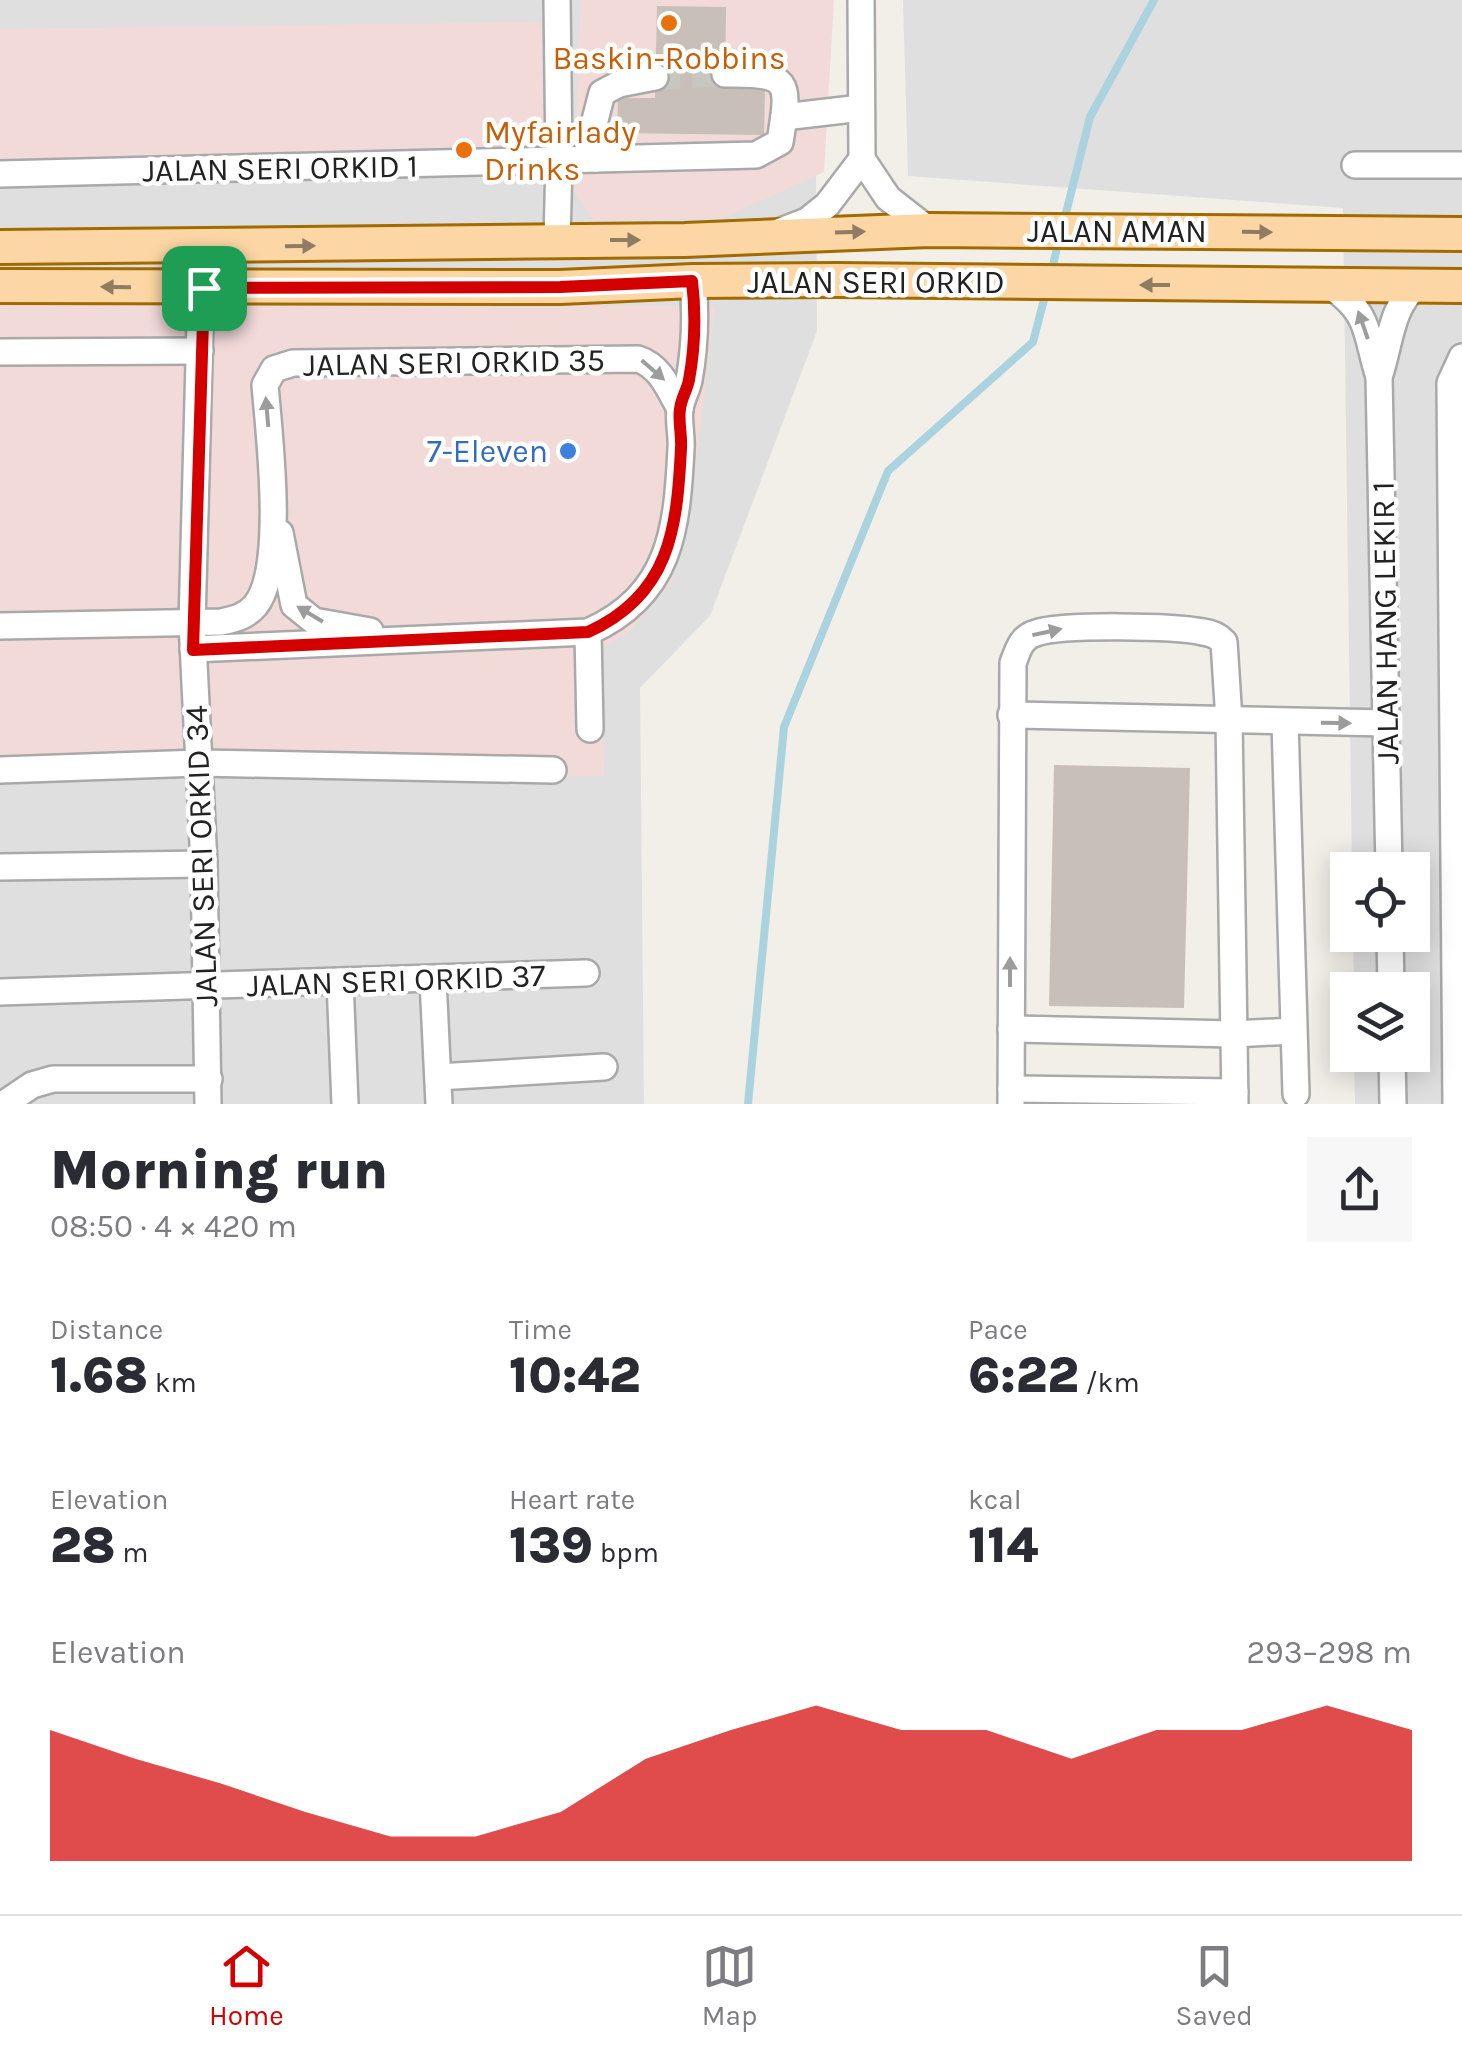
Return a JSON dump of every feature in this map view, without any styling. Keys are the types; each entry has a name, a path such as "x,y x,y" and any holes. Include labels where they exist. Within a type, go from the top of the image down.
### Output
{"main road":[{"name":"JALAN AMAN","path":"772,234 929,230 1462,234"},
{"name":"JALAN SERI ORKID","path":"0,248 684,240 772,234"},
{"name":"JALAN SERI ORKID","path":"0,286 560,287 692,281 1404,286"},
{"path":"1404,286 1462,286"}],"street":[{"path":"557,0 557,240"},
{"path":"772,234 806,221 827,205 862,158 861,0"},
{"path":"725,74 771,76 781,81 786,92 784,118 862,108"},
{"path":"596,160 593,128 602,94 619,84 655,76"},
{"name":"JALAN SERI ORKID 1","path":"0,174 756,155 780,142 784,118"},
{"path":"862,158 888,198 929,230"},
{"path":"1354,165 1462,165"},
{"name":"JALAN SERI ORKID 34","path":"202,248 204,288 192,623 204,864 208,1091"},
{"path":"193,650 588,632 618,619 660,568 676,514 680,409 694,342 692,281"},
{"name":"JALAN HANG LEKIR 1","path":"1329,285 1349,299 1364,321 1379,377 1389,852"},
{"name":"JALAN HANG LEKIR 1","path":"1379,377 1405,295 1404,286"},
{"path":"0,352 200,351"},
{"path":"1456,1104 1450,383 1462,357"},
{"name":"JALAN SERI ORKID 35","path":"0,626 221,622 245,616 258,603 265,586 274,509 264,385 274,369 292,363 638,358 650,363 664,380 680,409"},
{"path":"274,509 294,605 314,621 439,639"},
{"path":"1064,628 1186,629 1207,632 1224,642 1229,720 1235,1098 1011,1096 1011,715 1014,663 1024,639 1035,633 1064,628"},
{"path":"588,632 590,729"},
{"path":"1011,715 1387,723"},
{"path":"1285,722 1296,1094"},
{"path":"0,770 199,763 553,770"},
{"path":"0,868 204,864"},
{"name":"JALAN SERI ORKID 37","path":"0,992 586,973"},
{"path":"433,980 439,1104"},
{"path":"340,981 345,1104"},
{"path":"1011,1028 1233,1034 1293,1031"},
{"path":"438,1077 604,1067"},
{"path":"1392,1072 1393,1104"},
{"path":"4,1104 32,1084 53,1079 208,1091"}],"shaded area":[{"path":"0,0 815,0 817,331 710,616 640,688 644,1104 0,1104"},
{"path":"581,0 834,0 824,172 723,218 594,221 574,191"},
{"path":"903,0 1462,0 1462,1104 1355,1104 1354,1072 1430,1072 1430,972 1354,972 1353,952 1430,952 1430,852 1352,852 1343,208 908,176"},
{"path":"548,22 549,150 0,165 0,29"},
{"path":"0,301 715,306 689,523 672,581 629,632 601,648 604,776 184,768 0,776"}],"building":[{"path":"657,6 726,7 725,87 765,88 764,135 617,133 618,98 655,98"},
{"path":"1054,765 1190,768 1184,1008 1049,1006"}],"waterway":[{"path":"1064,221 1090,117 1154,0"},
{"path":"1051,274 1059,239"},
{"path":"748,1104 784,727 888,471 1033,342 1046,292"}],"tunnel":[{"path":"655,77 725,74"}],"place":[{"name":"Baskin-Robbins","path":"669,23"},
{"name":"Myfairlady Drinks","path":"464,150"},
{"name":"7-Eleven","path":"568,451"}],"route":[{"path":"692,281 694,342 680,409 676,514 660,568 618,619 588,632 193,650 204,288 560,287 692,281"}]}
